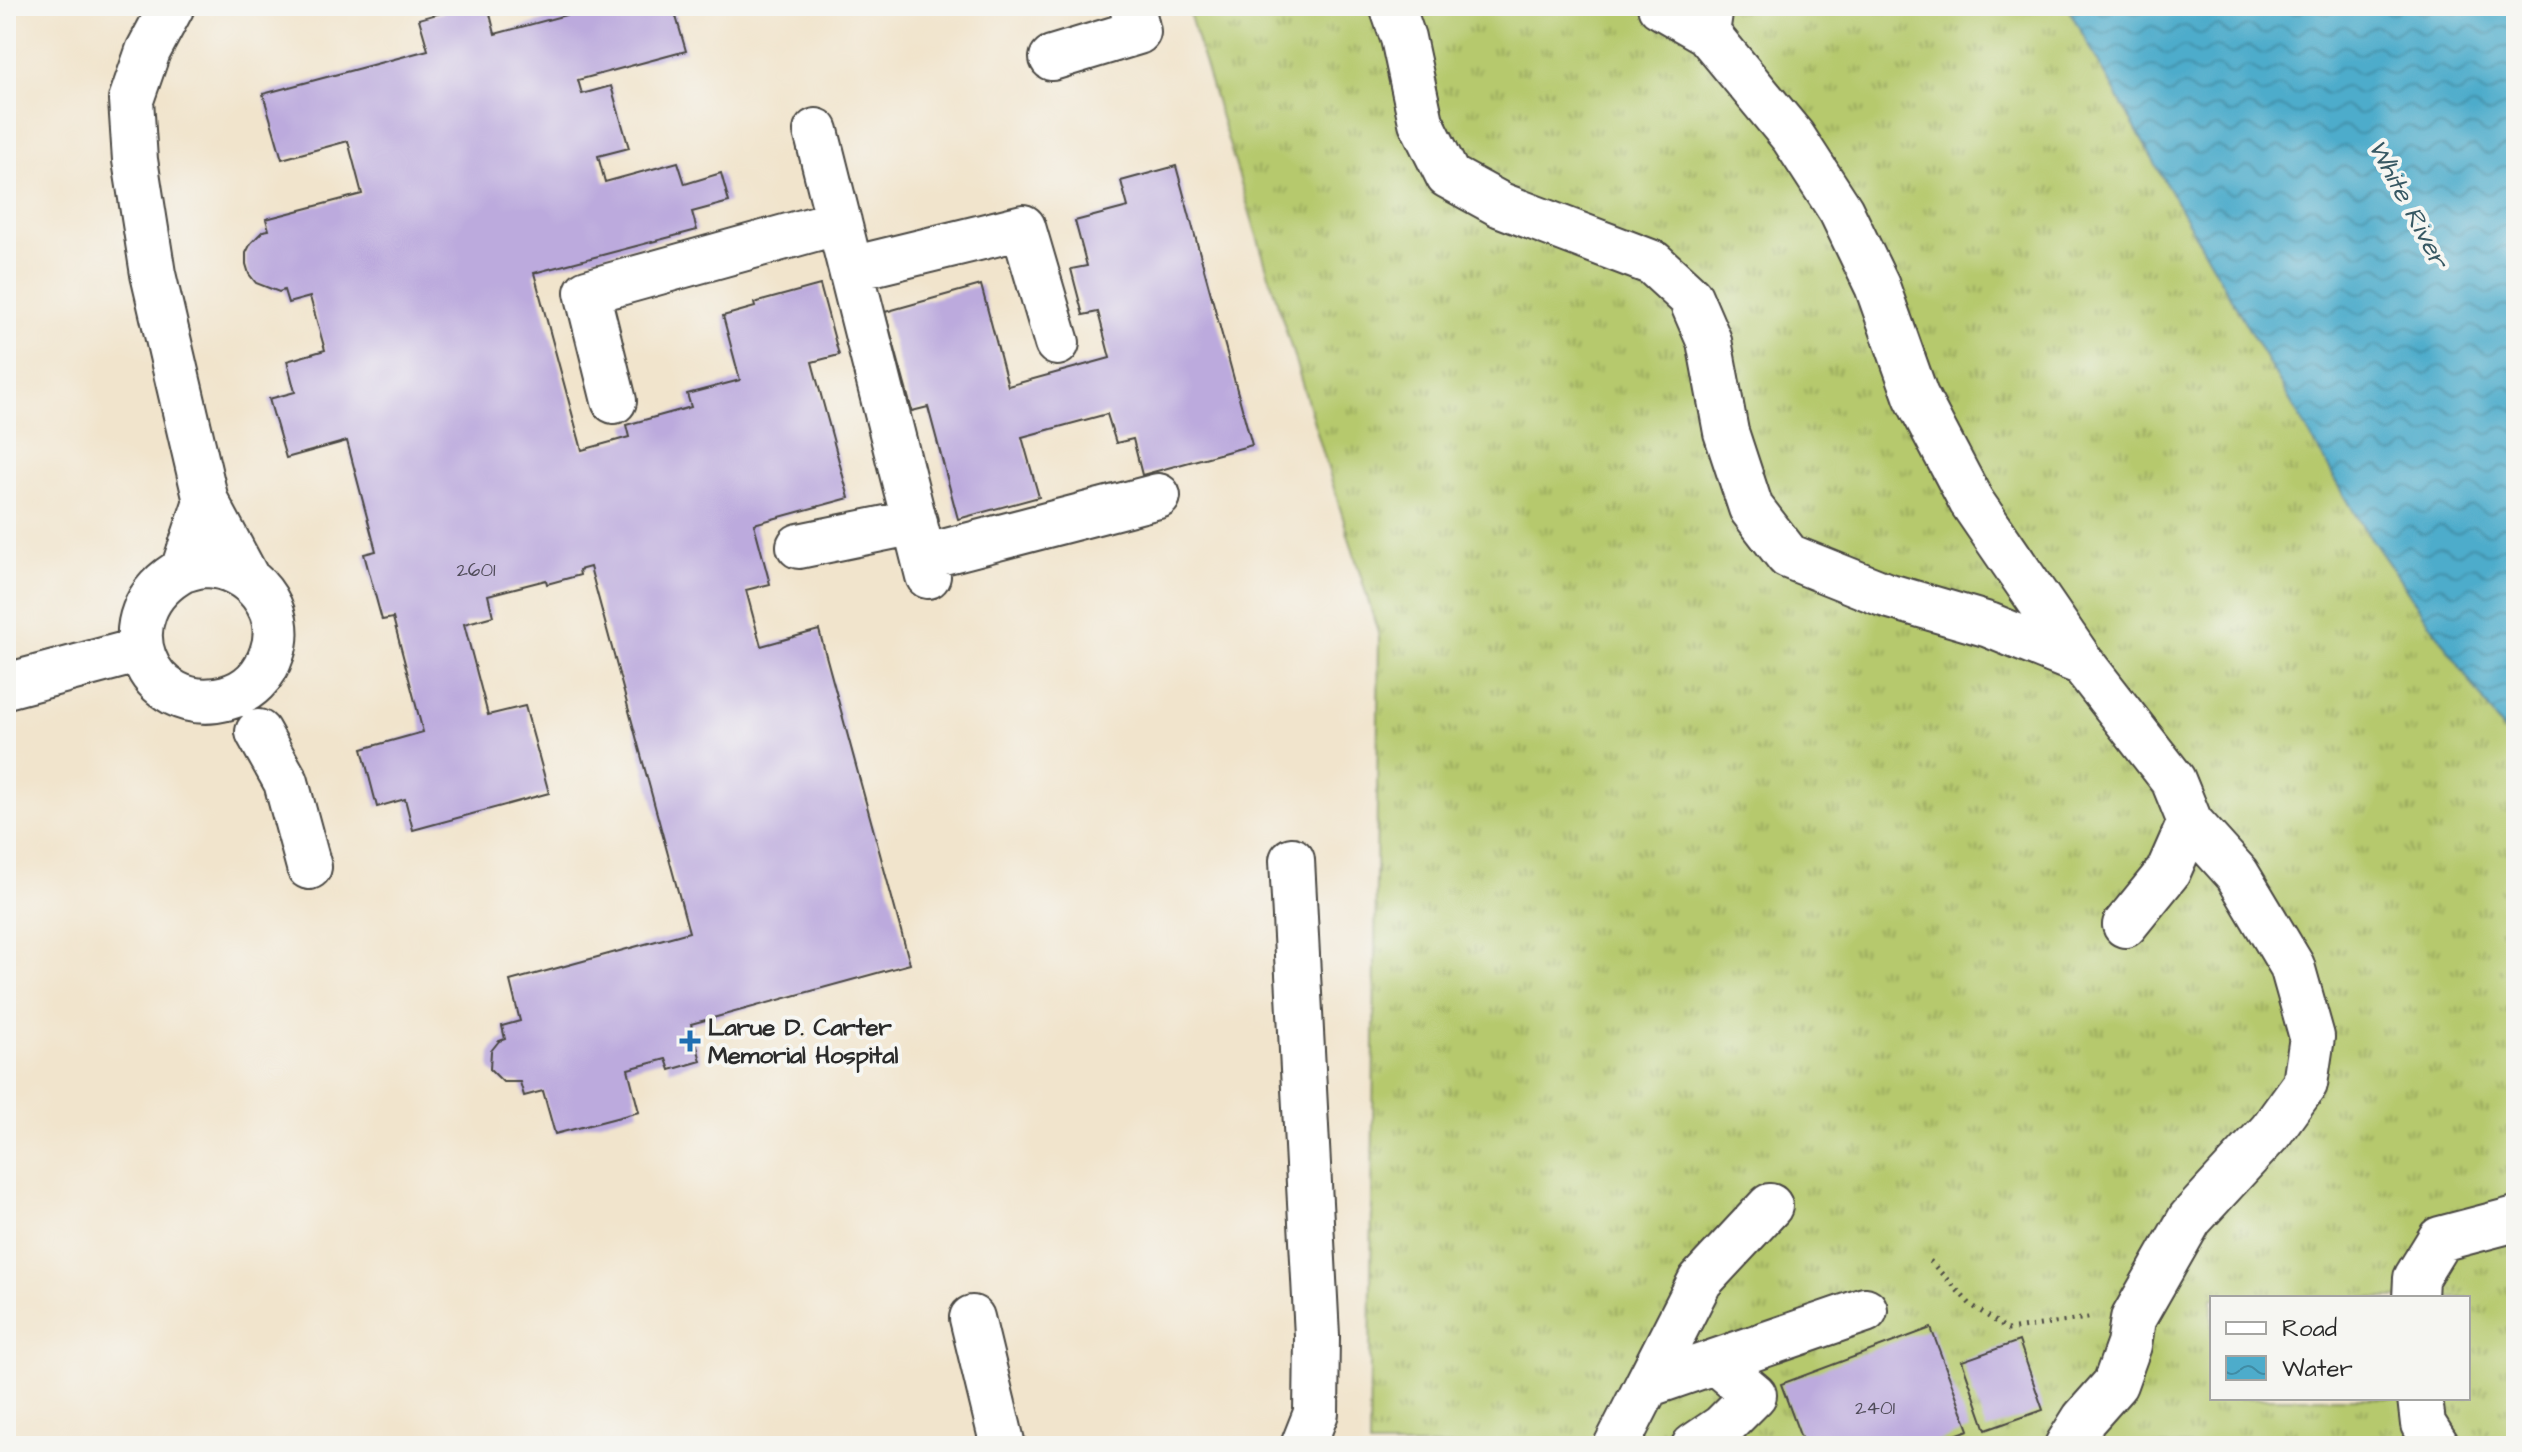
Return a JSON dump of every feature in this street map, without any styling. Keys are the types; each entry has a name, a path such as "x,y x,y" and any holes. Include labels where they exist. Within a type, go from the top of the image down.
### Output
{"street":[{"path":"172,6 148,51 131,100 135,160 153,274 206,501 247,578"},
{"path":"1052,58 1138,32 1132,6"},
{"path":"1392,6 1403,38 1421,122 1448,176 1501,205 1653,263 1690,297 1709,341 1726,432 1751,508 1788,556 1883,594 1989,625 2082,663"},
{"path":"1660,6 1709,19 1793,137 1841,211 1877,286 1916,396 1971,501 2082,663 2173,780 2190,822 2237,874 2292,966 2312,1037 2305,1084 2271,1131 2190,1219 2133,1319 2129,1345 2115,1384 2084,1419 2067,1446"},
{"path":"816,131 922,552"},
{"path":"614,401 587,292 839,222"},
{"path":"851,269 1023,227 1057,343"},
{"path":"799,546 922,552 1158,496"},
{"path":"183,570 206,501"},
{"path":"258,732 269,663 275,645 275,626 261,590 247,578 226,568 204,565 183,570 165,580 147,602 139,630 141,650 149,668 161,683 177,694 196,700 238,695 256,682 269,663"},
{"path":"6,686 141,650"},
{"path":"216,700 258,732 286,782 309,867"},
{"path":"2125,925 2168,872 2190,822"},
{"path":"1292,860 1317,1336 1316,1413 1303,1446"},
{"path":"2168,872 2237,874"},
{"path":"1616,1446 1700,1281 1770,1206"},
{"path":"2415,1296 2416,1278 2440,1239 2516,1219"},
{"path":"1647,1385 1865,1310"},
{"path":"972,1318 1003,1446"},
{"path":"1694,1446 1722,1427 1754,1395 1715,1362"},
{"path":"2420,1400 2423,1424 2437,1446"}],"path":[{"path":"1930,1261 1970,1304 2008,1330 2107,1315 2133,1319"}],"green space":[{"path":"1187,6 2067,6 2360,522 2516,748 2516,1446 1369,1446 1379,636"}],"water":[{"name":"White River","path":"2067,6 2516,6 2516,748 2360,522"}],"building":[{"name":"Larue D. Carter Memorial Hospital","path":"443,6 488,6 495,34 599,6 673,6 686,51 578,80 582,94 611,86 629,148 598,156 605,182 678,162 685,184 721,173 729,202 692,212 697,230 534,273 582,450 629,437 626,425 691,407 687,394 740,380 723,316 755,307 754,303 820,285 839,355 812,362 849,498 754,524 770,584 746,590 761,646 819,630 910,964 691,1024 701,1061 670,1070 666,1059 628,1069 639,1112 555,1134 543,1091 524,1096 520,1082 503,1082 490,1069 491,1051 505,1039 502,1026 520,1021 510,981 689,932 590,567 579,570 580,575 488,595 493,616 464,624 488,715 525,706 549,793 413,830 405,799 377,807 362,749 423,732 393,618 382,620 364,554 376,551 347,441 286,458 269,399 295,392 287,361 325,350 310,297 288,303 284,290 279,292 256,283 246,264 246,253 251,243 263,231 269,230 266,219 362,194 348,141 282,159 263,94 428,50 419,19 444,12"},
{"path":"1176,166 1252,445 1142,475 1133,439 1116,443 1107,414 1022,437 1039,497 958,519 928,407 912,411 885,312 981,285 1008,386 1110,358 1098,312 1083,315 1071,269 1087,266 1075,221 1128,207 1121,181"},
{"path":"1931,1328 1969,1430 1925,1446 1804,1446 1781,1384"},
{"path":"2019,1341 2043,1410 1986,1430 1962,1361"}],"place":[{"name":"Larue D. Carter Memorial Hospital","path":"690,1041"}]}
